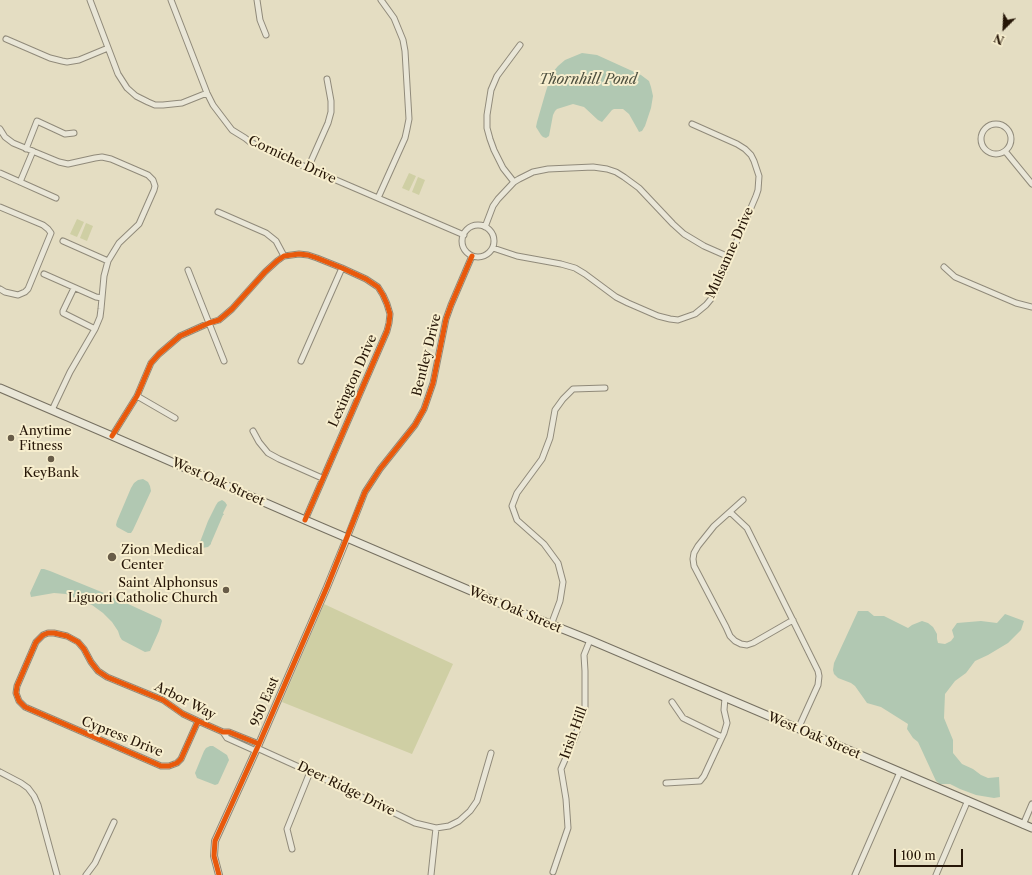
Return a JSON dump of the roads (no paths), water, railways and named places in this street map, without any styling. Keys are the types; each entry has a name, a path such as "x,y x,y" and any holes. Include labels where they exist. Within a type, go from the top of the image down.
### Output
{"main road":[{"name":"West Oak Street","path":"0,388 551,625 590,640 1032,828"}],"street":[{"path":"90,0 118,74 122,82 132,93 142,100 163,105 182,103 207,93"},
{"name":"Corniche Drive","path":"171,0 207,93 213,105 232,130 250,142 464,235"},
{"path":"257,0 260,20 266,34"},
{"path":"378,198 405,138 409,119 403,40 394,18 381,0"},
{"path":"6,39 50,58 67,62 79,60 108,48"},
{"path":"514,182 503,168 494,150 490,139 486,115 491,90 497,76 520,45"},
{"path":"308,168 328,123 331,112 331,100 327,79"},
{"path":"26,149 37,121 65,134 74,133"},
{"name":"Mulsanne Drive","path":"493,248 517,256 568,265 585,274 609,292 628,303 664,318 678,320 695,314 706,306 715,292 758,190 759,176 751,155 745,149 692,124"},
{"path":"992,124 999,124 1008,130 1011,139 1009,146 1005,151 994,154 983,146 981,136 986,127 992,124"},
{"path":"0,129 5,137 13,143 59,162 68,164 102,157 111,159 148,175 153,180 155,186 139,224 119,243 108,261 104,276 100,317 95,329 70,372 52,410"},
{"path":"20,182 33,151"},
{"path":"1005,151 1032,184"},
{"path":"485,227 498,199 514,182 533,172 548,169 592,167 616,172 632,182 673,224 690,238 704,246 730,257"},
{"path":"0,173 56,198"},
{"path":"0,207 42,225 50,231 51,235 28,289 18,295 5,292 0,289"},
{"path":"112,436 137,396 151,363 159,354 180,336 219,320 229,312 270,267 284,256 276,241 266,233 218,212"},
{"path":"472,227 485,227 490,230 494,237 493,248 484,256 472,256 466,252 464,248 464,235 468,229 472,227"},
{"path":"63,241 108,261"},
{"name":"Lexington Drive","path":"284,256 299,254 308,255 366,279 378,288 383,295 390,314 390,323 385,336 305,520"},
{"name":"Bentley Drive","path":"347,538 366,492 380,469 415,425 424,409 433,383 446,319 472,256"},
{"path":"944,267 955,277 1016,303 1032,306"},
{"path":"301,361 342,268"},
{"path":"188,270 224,361"},
{"path":"44,274 74,288 102,298"},
{"path":"74,288 63,313 95,329"},
{"path":"551,625 560,601 563,582 558,563 544,544 517,520 512,506 517,493 542,459 550,438 555,410 563,399 573,389 605,388"},
{"path":"137,396 174,418"},
{"path":"253,431 259,442 268,453 278,459 322,478"},
{"path":"744,500 714,526 698,546 694,553 694,566 730,636 735,641 747,645 793,620"},
{"path":"730,512 747,528 818,670 818,685 798,729"},
{"name":"950 East","path":"219,875 214,856 215,841 257,748 347,538"},
{"name":"Arbor Way","path":"19,700 16,692 17,686 36,642 43,635 54,633 67,636 78,642 98,671 107,677 163,700 183,714 223,732 227,738 257,748"},
{"name":"Irish Hill","path":"553,872 568,828 566,799 560,769 585,708 584,655 590,640"},
{"path":"666,783 700,780 704,776 727,723 724,710 725,698"},
{"name":"Cypress Drive","path":"19,700 25,707 32,711 161,766 169,766 177,763 181,759 198,721"},
{"path":"672,702 683,718 722,737"},
{"name":"Deer Ridge Drive","path":"257,748 416,822 436,828"},
{"path":"431,875 436,828 449,826 459,821 470,811 477,801 491,753"},
{"path":"0,772 21,783 28,788 34,796 38,805 57,875"},
{"path":"292,849 287,829 310,772"},
{"path":"855,875 900,772"},
{"path":"936,875 968,800"},
{"path":"1023,824 1032,804"},
{"path":"86,875 95,863 114,822"}],"water":[{"name":"Thornhill Pond","path":"582,53 597,55 641,75 649,81 653,96 651,108 642,131 639,132 629,114 623,109 612,110 602,122 584,107 573,104 557,109 553,115 549,136 546,138 541,135 536,127 552,73 565,60"},
{"path":"143,479 148,482 151,491 133,530 131,533 128,533 117,527 117,521 134,483"},
{"path":"222,500 227,505 223,513 224,515 211,544 208,547 202,548 200,542 208,521 218,502"},
{"path":"41,569 50,571 104,593 161,619 162,621 159,631 150,651 145,652 122,640 112,622 92,605 66,594 54,593 31,597 30,593"},
{"path":"858,611 868,611 874,616 884,616 908,628 922,621 928,623 933,627 937,634 938,643 945,644 951,641 954,637 952,630 957,623 981,621 997,623 1005,614 1024,621 1021,630 1008,643 975,661 966,673 955,681 945,694 944,718 953,740 953,753 962,764 981,775 988,778 999,777 1000,797 994,798 976,795 950,784 940,784 936,781 918,742 913,738 907,729 908,724 881,707 867,703 855,686 838,678 834,674 834,663"},
{"path":"210,746 213,746 227,755 229,760 218,784 215,785 197,778 195,773 204,751"}],"place":[{"name":"Anytime Fitness","path":"11,438"},
{"name":"KeyBank","path":"51,459"},
{"name":"Zion Medical Center","path":"112,557"},
{"name":"Saint Alphonsus Liguori Catholic Church","path":"226,590"}]}
